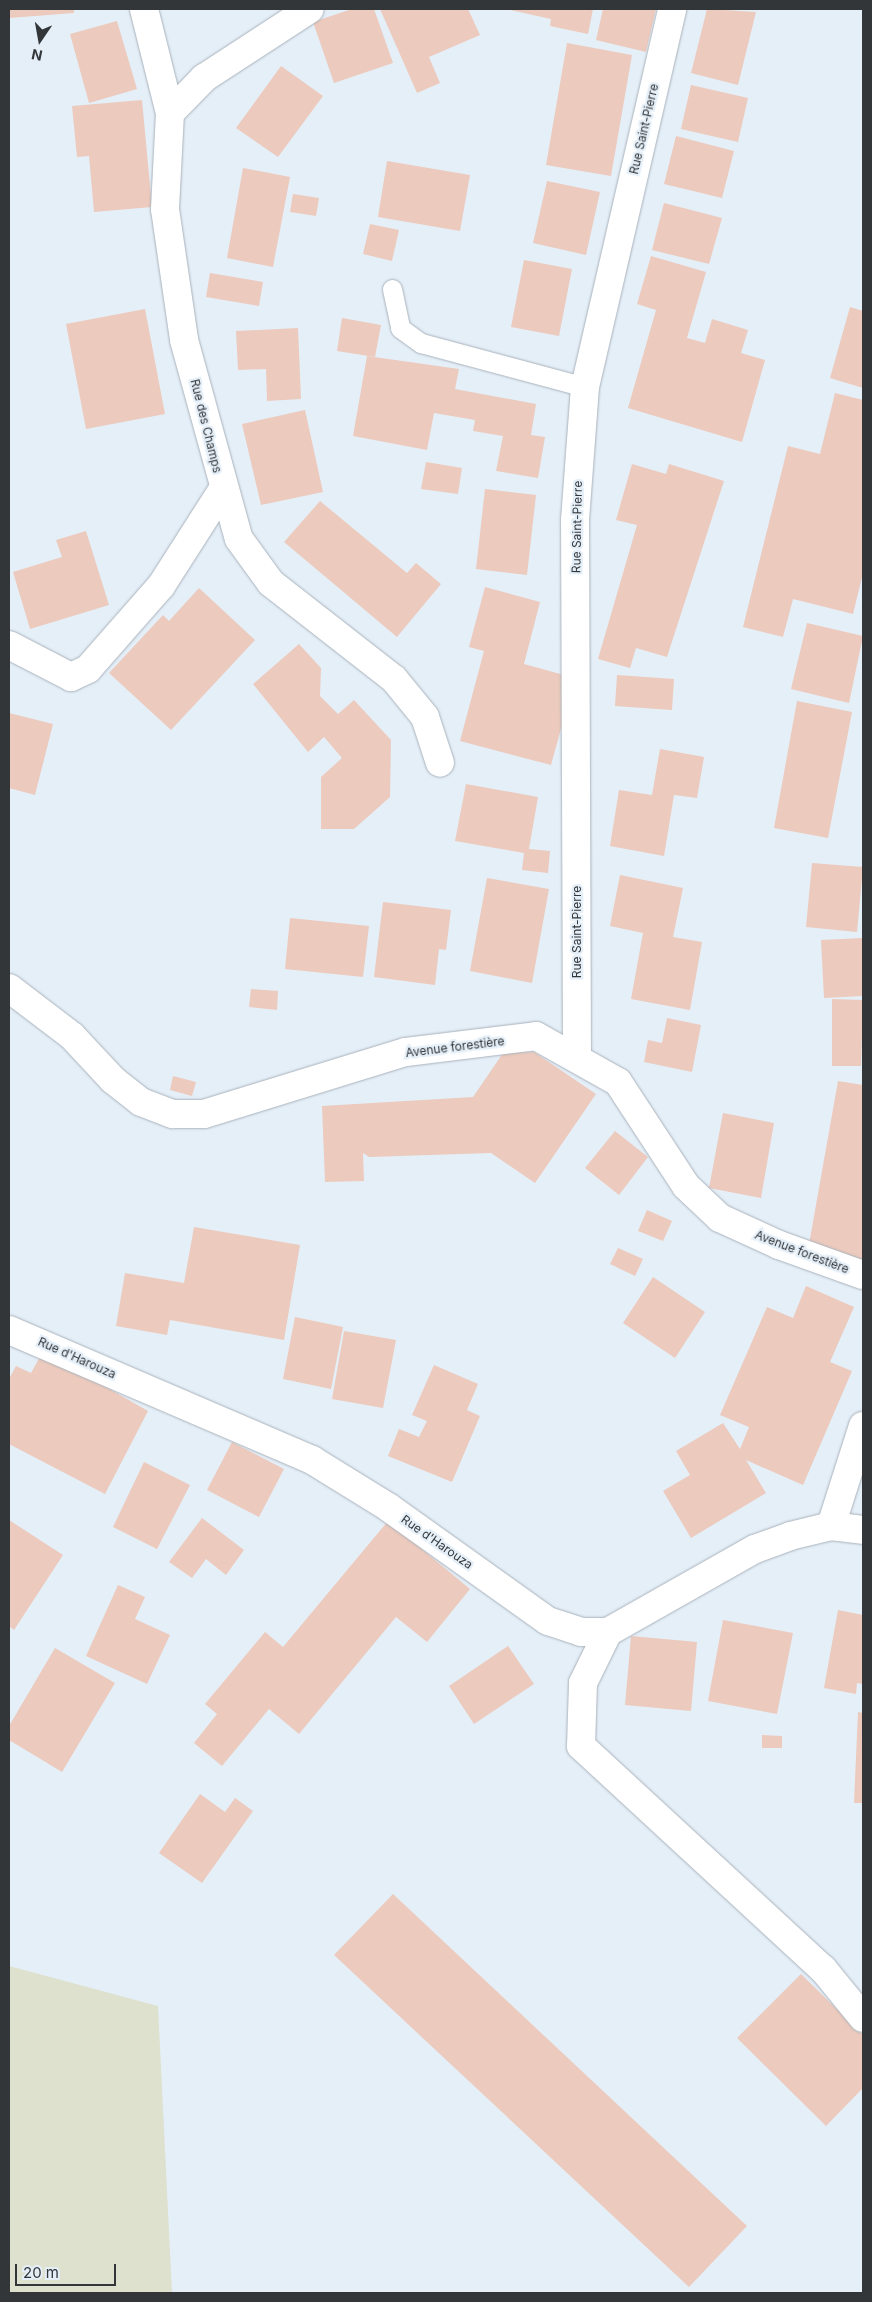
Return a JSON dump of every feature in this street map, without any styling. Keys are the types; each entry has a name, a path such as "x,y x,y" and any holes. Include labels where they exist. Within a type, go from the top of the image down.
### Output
{"street":[{"name":"Rue des Champs","path":"144,9 170,112 168,228 184,340 223,489 239,538 271,583 394,679 425,717 440,763"},
{"path":"170,112 204,78 310,9"},
{"name":"Rue Saint-Pierre","path":"577,1056 575,520 585,387 672,9"},
{"path":"9,645 71,677 88,669 161,586 223,489"},
{"name":"Avenue forestière","path":"9,988 72,1036 142,1102 173,1114 204,1114 406,1052 536,1036 577,1056 618,1082 686,1186 720,1218 779,1245 863,1275"},
{"name":"Rue d'Harouza","path":"9,1330 312,1460 388,1507 548,1621 581,1632 608,1632 755,1549 831,1526 863,1530"},
{"path":"831,1526 863,1426"},
{"path":"608,1632 583,1683 581,1746 823,1969 863,2018"}],"lane":[{"path":"392,289 400,328 421,343 585,387"}],"green space":[{"path":"9,1966 158,2006 172,2293 9,2293"}],"building":[{"path":"9,9 74,9 74,13 9,18"},
{"path":"352,9 374,9 393,63 334,83 313,22"},
{"path":"380,9 468,9 480,35 429,57 440,83 417,93"},
{"path":"506,9 593,9 588,34 550,26 551,19"},
{"path":"603,9 656,9 646,52 596,40"},
{"path":"707,9 756,12 738,85 691,73"},
{"path":"117,21 137,89 89,103 70,34"},
{"path":"567,43 632,55 611,176 546,165"},
{"path":"281,66 323,96 278,157 236,128"},
{"path":"691,85 748,98 738,142 681,129"},
{"path":"142,100 152,207 94,212 89,156 77,157 72,106"},
{"path":"676,136 734,151 722,198 664,184"},
{"path":"387,161 470,175 460,231 378,217"},
{"path":"243,168 290,177 273,267 227,258"},
{"path":"547,181 600,192 586,255 533,243"},
{"path":"293,194 319,198 316,216 290,212"},
{"path":"664,203 722,218 709,264 652,250"},
{"path":"370,224 399,230 392,261 363,254"},
{"path":"651,256 706,272 687,338 705,343 712,319 748,330 741,353 765,360 742,442 628,408 656,310 637,304"},
{"path":"524,260 572,269 559,336 511,327"},
{"path":"210,273 263,282 259,306 206,297"},
{"path":"850,307 863,311 863,388 830,378"},
{"path":"145,309 165,414 86,429 66,324"},
{"path":"342,318 381,325 375,357 337,351"},
{"path":"298,328 301,399 267,401 266,369 238,370 236,331"},
{"path":"367,356 459,369 455,389 536,404 531,435 545,437 538,478 496,471 503,436 473,431 475,420 434,413 427,450 353,436"},
{"path":"835,393 863,400 863,573 853,614 793,599 783,637 743,627 788,446 820,454"},
{"path":"305,410 323,492 261,505 242,424"},
{"path":"426,462 462,468 458,494 421,489"},
{"path":"632,464 666,474 669,464 724,481 667,657 636,648 630,668 598,659 637,525 616,520"},
{"path":"485,489 536,495 527,575 476,569"},
{"path":"320,501 407,573 416,563 441,584 397,637 284,542"},
{"path":"86,531 109,605 30,629 13,572 62,557 56,540"},
{"path":"485,587 540,602 524,664 575,678 551,765 460,741 484,651 469,647"},
{"path":"199,588 255,640 171,730 109,673 163,615 169,621"},
{"path":"807,623 863,636 849,703 791,689"},
{"path":"299,644 321,668 320,696 338,714 354,700 391,740 390,797 354,829 321,829 321,777 342,758 324,737 308,752 253,684"},
{"path":"617,675 674,679 672,710 615,706"},
{"path":"797,701 852,712 828,838 774,828"},
{"path":"9,713 53,724 35,795 9,788"},
{"path":"660,749 704,757 697,798 674,795 664,856 610,846 619,790 652,795"},
{"path":"466,784 538,797 529,849 550,851 548,873 522,870 524,853 455,841"},
{"path":"812,863 863,867 857,932 806,927"},
{"path":"620,875 683,888 673,937 702,942 690,1010 631,999 643,933 610,926"},
{"path":"487,878 549,889 532,983 470,971"},
{"path":"383,902 451,910 446,950 439,949 435,985 374,977"},
{"path":"290,918 369,926 363,977 285,969"},
{"path":"863,938 863,996 824,998 821,940"},
{"path":"251,989 278,991 277,1010 249,1007"},
{"path":"832,999 863,1000 861,1066 832,1066"},
{"path":"667,1018 701,1025 692,1072 644,1062 648,1040 662,1043"},
{"path":"534,1052 596,1094 535,1183 491,1153 369,1157 363,1153 364,1181 325,1182 322,1106 473,1097 503,1053"},
{"path":"173,1076 196,1082 192,1096 170,1090"},
{"path":"838,1081 863,1085 863,1260 808,1250"},
{"path":"723,1113 774,1123 761,1198 709,1188"},
{"path":"615,1131 648,1157 619,1195 585,1168"},
{"path":"647,1210 672,1221 663,1241 638,1231"},
{"path":"194,1227 300,1245 284,1340 170,1320 167,1335 116,1326 125,1273 184,1283"},
{"path":"618,1248 643,1259 635,1276 610,1264"},
{"path":"653,1277 705,1312 675,1358 623,1323"},
{"path":"806,1286 854,1307 830,1362 852,1371 803,1485 746,1460 766,1493 691,1538 663,1491 690,1475 676,1451 723,1423 740,1449 749,1427 720,1415 767,1307 793,1318"},
{"path":"295,1317 343,1327 331,1389 283,1379"},
{"path":"344,1331 396,1340 383,1408 332,1399"},
{"path":"43,1351 148,1411 105,1494 9,1444 9,1379 16,1366 31,1373"},
{"path":"434,1365 478,1384 467,1410 480,1416 452,1482 388,1456 399,1429 419,1437 427,1421 412,1415"},
{"path":"232,1442 284,1469 259,1517 207,1490"},
{"path":"144,1462 190,1485 157,1549 113,1527"},
{"path":"202,1518 244,1550 226,1575 206,1559 192,1578 169,1562"},
{"path":"9,1520 63,1555 14,1630 9,1626"},
{"path":"388,1521 470,1589 427,1642 396,1617 299,1734 269,1709 222,1766 194,1743 217,1714 205,1704 265,1632 283,1647"},
{"path":"118,1585 145,1597 135,1619 170,1635 147,1684 86,1656"},
{"path":"838,1610 863,1615 863,1684 857,1683 856,1694 824,1688"},
{"path":"723,1620 793,1633 777,1714 708,1701"},
{"path":"631,1636 697,1642 691,1711 625,1705"},
{"path":"508,1646 534,1684 474,1724 449,1686"},
{"path":"55,1648 115,1683 62,1772 9,1740 9,1726"},
{"path":"858,1712 863,1713 863,1803 854,1803"},
{"path":"762,1735 782,1736 782,1748 762,1748"},
{"path":"200,1794 225,1812 235,1798 253,1811 202,1883 159,1853"},
{"path":"393,1894 747,2226 689,2287 334,1955"},
{"path":"801,1974 863,2035 863,2088 826,2126 737,2038"}]}
